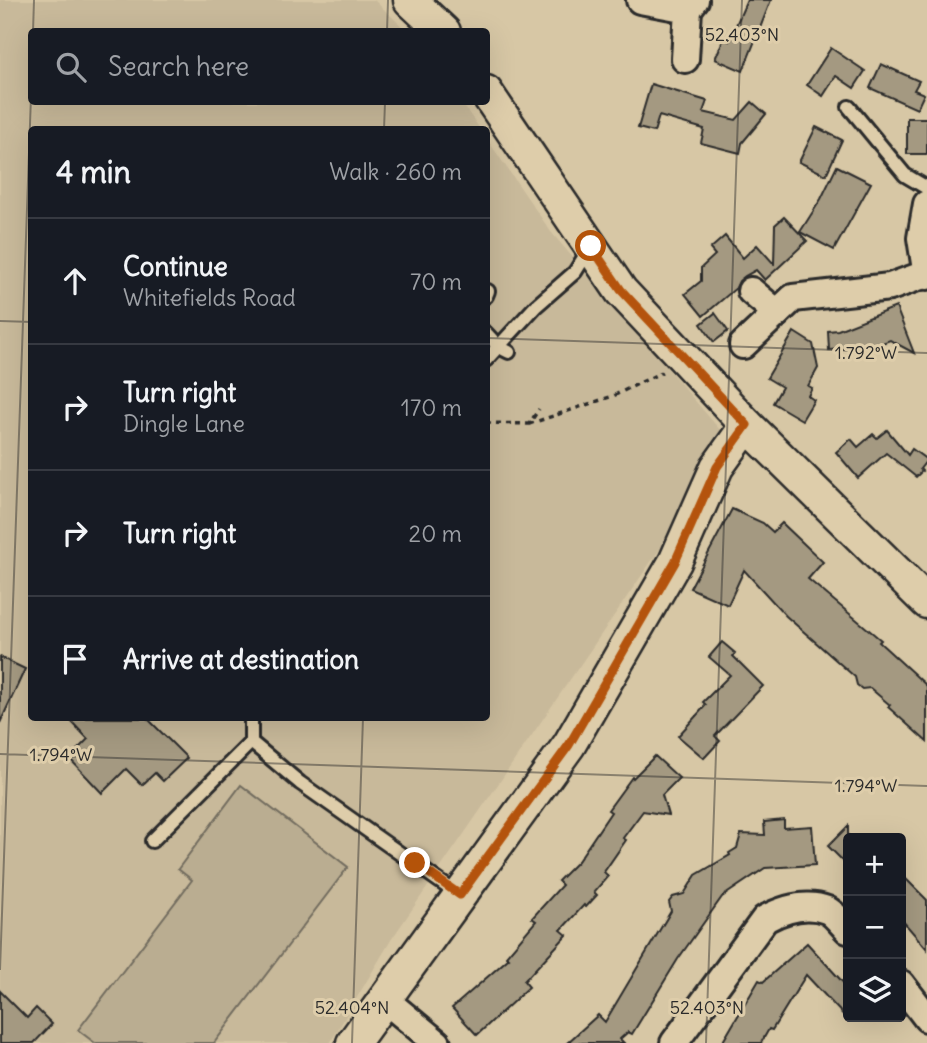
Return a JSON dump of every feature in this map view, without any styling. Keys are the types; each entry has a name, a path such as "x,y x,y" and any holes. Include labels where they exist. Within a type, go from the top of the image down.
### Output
{"street":[{"path":"410,0 440,28"},
{"path":"640,0 692,4 685,59"},
{"path":"490,98 621,290 747,425 927,603"},
{"path":"743,345 793,298 890,287 926,275 921,237 927,205"},
{"path":"751,291 777,313"},
{"path":"353,1043 569,745 675,562 717,467 747,425"},
{"path":"674,1043 765,919 782,910 802,907 829,911 843,925"},
{"path":"906,991 927,1018"},
{"path":"384,999 437,1043"}],"lane":[{"path":"849,107 905,175 927,188"},
{"path":"490,358 504,349 536,306 575,272 591,246"},
{"path":"490,337 504,349"},
{"path":"152,841 251,742 251,721"},
{"path":"251,742 300,783 460,895"}],"path":[{"path":"490,423 529,424 613,396 687,360"},
{"path":"529,424 539,409"}],"shaded area":[{"path":"0,0 374,0 404,28 28,28 28,105 463,105 478,126 28,126 28,721 490,721 490,143 551,232 732,444 391,940 330,1043 0,1043"},
{"path":"241,785 348,867 214,1043 95,1043 78,1030 192,880 178,869"}],"building":[{"path":"747,0 771,0 743,71 715,59 724,38 729,41"},
{"path":"831,48 865,71 854,88 836,76 823,96 807,85"},
{"path":"881,64 919,81 914,90 924,94 917,109 870,88"},
{"path":"651,84 707,101 703,112 736,120 752,102 766,114 742,143 740,153 701,143 704,129 659,116 654,132 638,128"},
{"path":"907,118 927,118 927,154 907,154"},
{"path":"816,127 842,140 826,175 799,162"},
{"path":"837,166 871,183 834,250 800,232 821,199"},
{"path":"784,217 807,241 765,280 756,270 745,276 736,288 703,316 685,294 701,281 701,268 715,255 710,249 725,236 743,258 757,245 774,264 775,225"},
{"path":"896,307 914,353 890,340 872,347 829,350 828,331 838,330"},
{"path":"715,313 728,331 714,342 701,324"},
{"path":"794,332 813,344 818,368 808,386 812,388 808,396 814,400 802,420 773,403 782,387 767,378"},
{"path":"887,430 908,455 912,449 927,460 920,469 922,471 916,477 886,453 858,478 836,452 851,439 858,447 873,434 877,438"},
{"path":"732,509 763,523 773,532 782,523 823,562 808,579 881,640 879,642 927,686 927,742 870,688 862,689 857,685 855,677 786,616 744,570 728,605 690,588"},
{"path":"722,642 763,686 715,736 720,741 704,758 678,736 706,705 703,702 730,675 709,657"},
{"path":"0,657 25,669 0,723"},
{"path":"71,721 150,721 187,758 163,781 155,773 142,785 126,769 102,793 69,758 88,739"},
{"path":"655,756 679,778 662,795 668,815 643,811 623,838 626,840 604,872 608,876 594,892 597,895 561,930 567,935 524,981 529,987 477,1035 452,1008 509,958 506,956 536,921 532,918 562,885 558,881 578,861 611,812 608,810 632,777"},
{"path":"784,820 784,828 812,826 815,865 765,868 722,897 678,959 632,1034 628,1032 620,1039 624,1043 567,1043 598,1015 605,1022 671,911 669,902 673,897 684,894 696,875 730,855 729,853 737,848 741,834 765,835 764,822"},
{"path":"848,826 848,833 843,833 843,861 828,846"},
{"path":"906,879 927,900 927,949 906,925"},
{"path":"807,943 843,983 843,1015 806,975 761,1043 722,1043 759,980 763,982"},
{"path":"0,991 27,1018 36,1008 52,1024 34,1043 0,1043"}],"route":[{"path":"415,863 460,895 569,745 675,562 717,467 747,425 621,290 591,246"}]}
